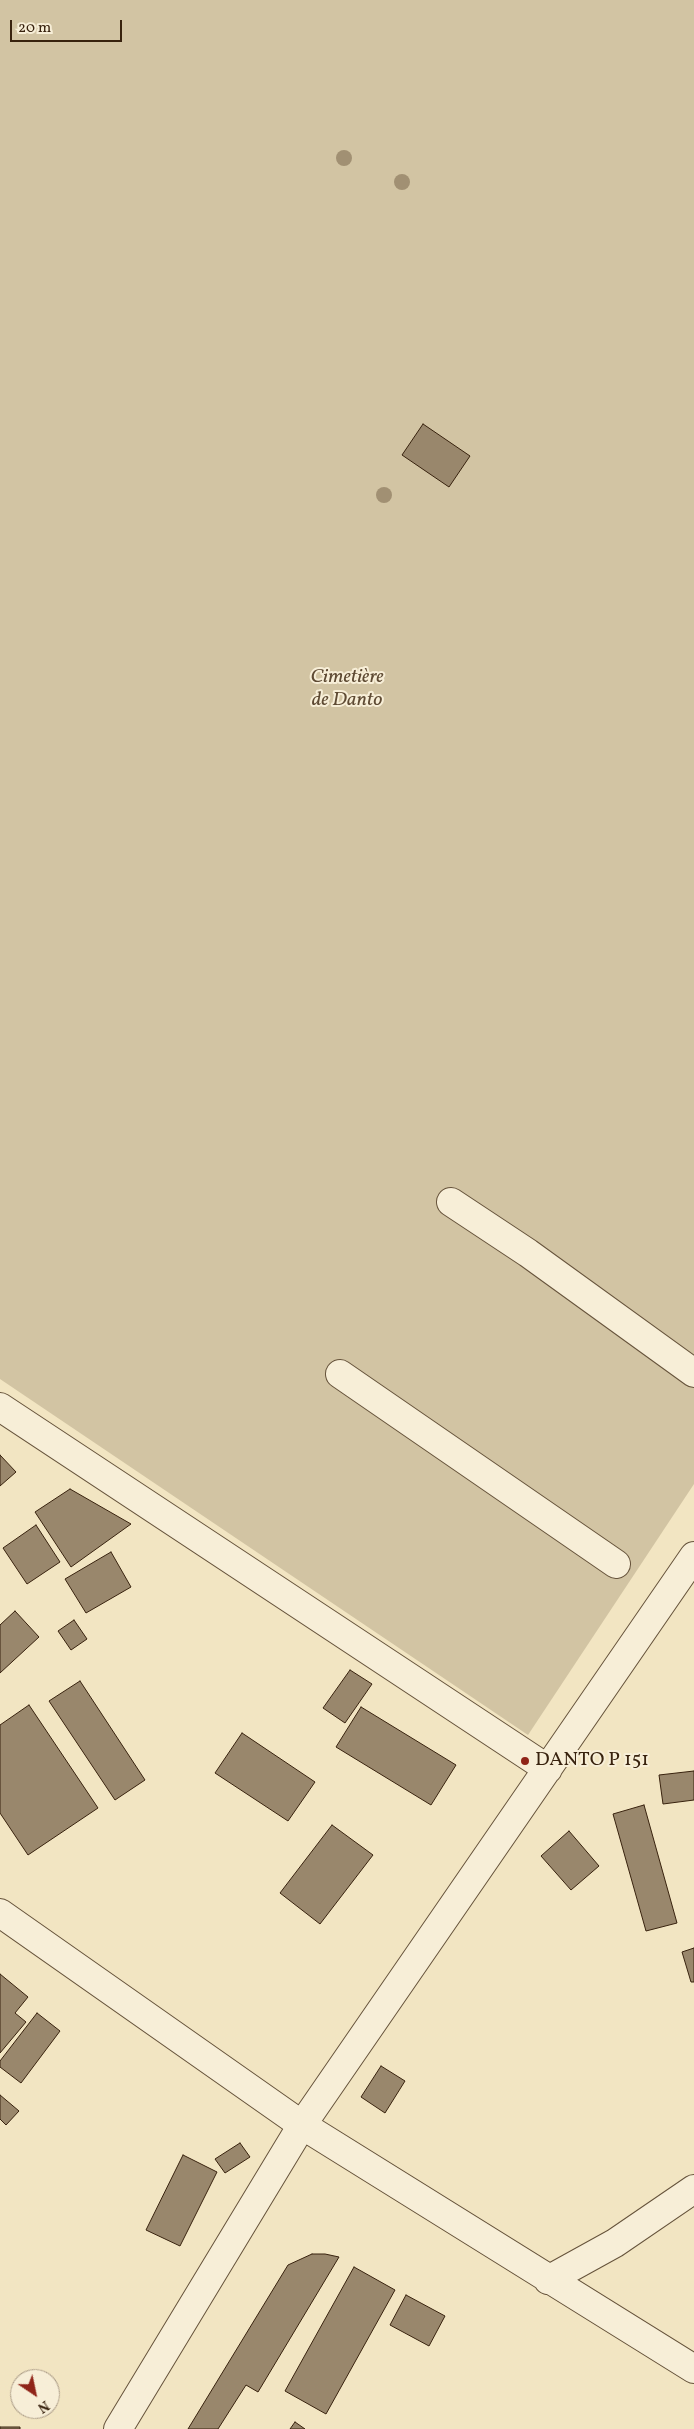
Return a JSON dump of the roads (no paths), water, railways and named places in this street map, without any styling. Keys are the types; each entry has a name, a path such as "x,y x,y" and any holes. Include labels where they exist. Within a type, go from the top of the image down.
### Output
{"street":[{"path":"451,1202 528,1253 694,1374"},
{"path":"340,1374 616,1564"},
{"path":"0,1407 548,1769"},
{"path":"118,2429 302,2125 694,1556"},
{"path":"0,1913 302,2125 548,2280 694,2369"},
{"path":"548,2280 615,2243 694,2189"}],"place":[{"name":"DANTO P 151","path":"525,1761"}],"park label":[{"name":"Cimetière de Danto","path":"347,690"}]}
